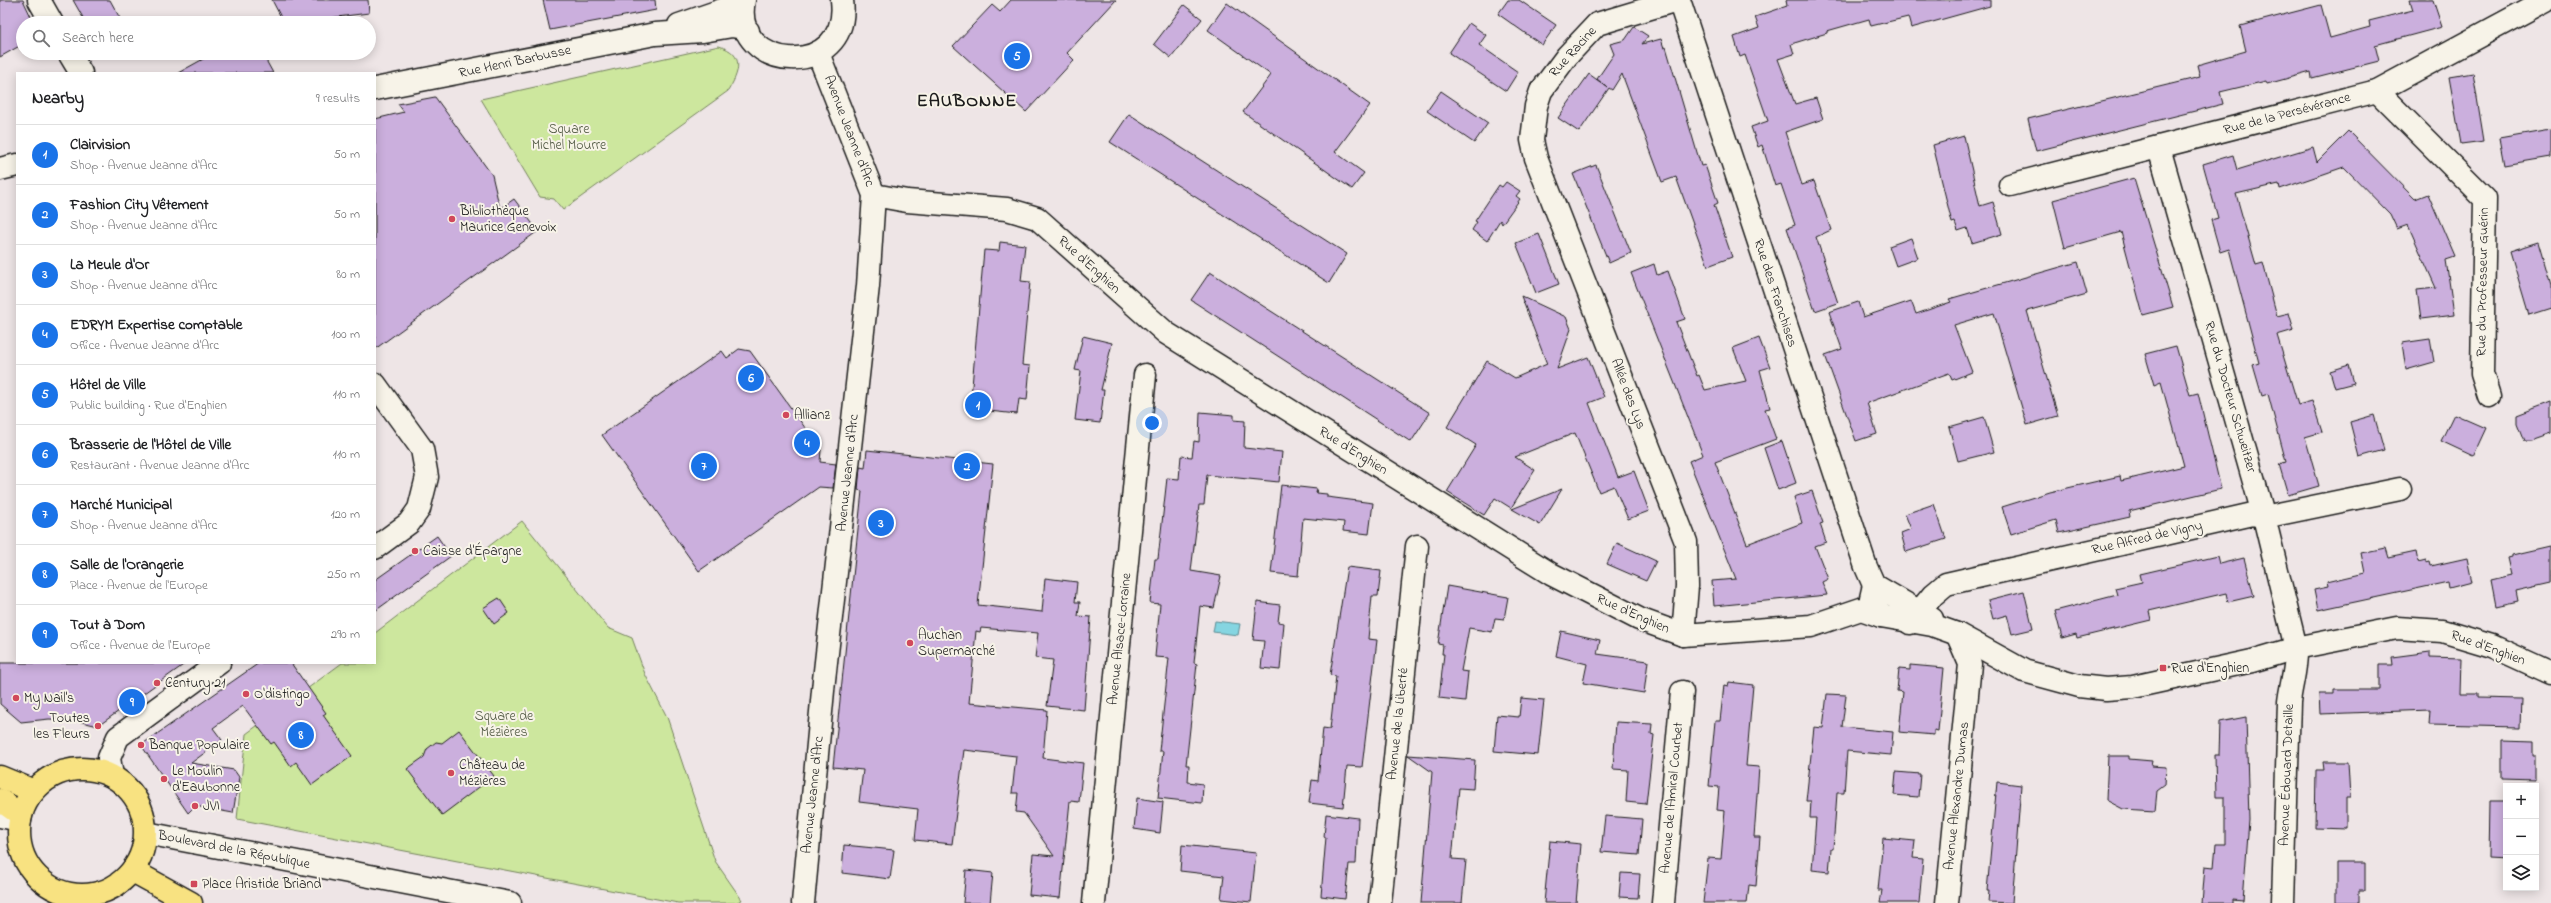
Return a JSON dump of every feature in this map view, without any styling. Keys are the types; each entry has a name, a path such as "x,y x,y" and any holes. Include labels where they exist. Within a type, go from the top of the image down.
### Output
{"main road":[{"path":"0,800 13,817 22,854 30,870 42,882 72,899 106,892 121,883 133,871 143,853 146,833 144,816 137,800 126,786 112,776 86,769 66,770 48,778 34,791 13,817"},
{"path":"0,777 34,791"},
{"path":"133,871 191,903"}],"street":[{"path":"39,0 48,16"},
{"name":"Rue Henri Barbusse","path":"655,34 731,7 739,0"},
{"path":"744,0 743,16 748,31 757,44 770,54 794,60 818,53 832,42 840,26 843,10 842,0"},
{"name":"Rue Racine","path":"1536,158 1532,140 1536,106 1541,91 1567,56 1597,24 1678,0"},
{"name":"Rue des Franchises","path":"1678,0 1866,567 1874,585 1871,598 1881,616"},
{"name":"Rue de la Persévérance","path":"2010,185 2159,148 2377,90 2546,0"},
{"name":"Rue Henri Barbusse","path":"376,90 655,34 703,31 732,26 743,28 748,31"},
{"name":"Avenue Jeanne d'Arc","path":"803,903 824,680 868,286 874,195 818,53"},
{"path":"73,60 80,72"},
{"name":"Rue du Professeur Guérin","path":"2377,90 2485,199 2482,374 2489,396"},
{"name":"Rue du Docteur Schweitzer","path":"2159,148 2264,517 2296,648"},
{"name":"Allée des Lys","path":"1536,158 1686,542 1688,586 1683,635"},
{"path":"0,169 16,165"},
{"name":"Rue d'Enghien","path":"874,195 908,201 1007,209 1037,218 1166,333 1551,574 1638,619 1683,635 1811,626 1861,609 1881,616 1915,617 1957,634 2024,671 2080,686 2106,689 2133,687 2252,661 2296,648 2397,628 2442,631 2492,646 2551,672"},
{"name":"Avenue Alsace-Lorraine","path":"1094,903 1145,375"},
{"path":"376,385 422,449 427,466 427,477 419,509 410,523 376,547"},
{"name":"Rue Alfred de Vigny","path":"1915,617 1946,584 2254,514 2264,517 2400,489"},
{"name":"Avenue de la Liberté","path":"1380,903 1416,546"},
{"path":"1874,585 1915,617"},
{"name":"Avenue Alexandre Dumas","path":"1947,903 1970,664 1957,634"},
{"name":"Avenue Édouard Detaille","path":"2283,903 2289,702 2292,680 2297,662 2296,648"},
{"path":"112,776 109,758 118,737 218,664"},
{"path":"1968,689 1984,670 2024,671"},
{"name":"Avenue de l'Amiral Courbet","path":"1663,903 1682,692"},
{"name":"Boulevard de la République","path":"146,833 510,903"}],"green space":[{"name":"Square Michel Mourre","path":"719,46 728,49 737,59 737,71 728,91 563,210 554,199 540,197 481,99"},
{"name":"Square de Mézières","path":"522,521 608,628 632,638 645,674 667,717 715,861 742,900 735,903 678,903 237,819 246,734 341,664 376,664 376,632"}],"water":[{"path":"1215,621 1240,624 1238,635 1213,632"}],"building":[{"path":"0,0 23,0 31,16 16,16 16,48 0,57"},
{"path":"73,0 110,0 119,16 82,16"},
{"path":"272,0 368,0 369,13 345,16 280,16"},
{"path":"543,0 655,0 656,10 550,30"},
{"path":"1011,0 1116,0 1067,53 1074,60 1026,112 953,46 992,5 1000,12"},
{"path":"1508,0 1519,0 1556,25 1542,45 1498,14"},
{"path":"1786,0 1990,0 1990,6 1911,28 1908,17 1871,26 1869,19 1827,31 1827,33 1791,44 1794,54 1778,59 1795,104 1816,98 1823,119 1785,132 1802,185 1814,181 1831,230 1816,237 1838,303 1815,311 1787,228 1795,225 1781,184 1775,186 1762,145 1758,147 1751,127 1768,121 1745,55 1740,57 1734,37 1759,28 1755,17 1787,6"},
{"path":"2410,0 2433,0 2442,27 2375,45 2379,61 2312,78 2311,72 2267,84 2266,81 2220,92 2223,104 2036,151 2028,119 2200,77 2197,65 2246,51 2240,26 2321,5 2330,38 2370,27 2369,21 2413,10"},
{"path":"1227,3 1370,105 1335,152 1364,173 1352,189 1243,112 1271,75 1208,30"},
{"path":"1184,5 1202,19 1171,58 1154,44"},
{"path":"1469,23 1486,35 1479,45 1518,72 1506,91 1449,53"},
{"path":"1634,27 1648,36 1642,44 1661,39 1664,48 1666,47 1701,166 1705,165 1718,203 1714,205 1732,257 1708,266 1676,177 1662,182 1622,74 1612,90 1609,88 1579,132 1558,118 1589,74 1607,87 1597,79 1614,54 1610,44 1625,40"},
{"path":"201,60 266,60 272,72 180,72"},
{"path":"2473,73 2484,141 2461,144 2449,77"},
{"path":"1441,91 1488,123 1474,143 1427,111"},
{"name":"Bibliothèque Maurice Genevoix","path":"435,97 492,175 500,209 514,199 538,231 376,348 376,119 404,112 398,104"},
{"path":"1129,114 1347,254 1329,283 1110,142"},
{"path":"2551,129 2551,157 2504,165 2499,138"},
{"path":"2348,131 2415,199 2428,194 2455,257 2446,260 2454,315 2421,319 2417,290 2436,288 2408,225 2397,229 2390,214 2344,167 2280,189 2279,184 2236,194 2256,265 2263,263 2277,316 2289,313 2294,330 2277,335 2298,405 2312,401 2322,432 2305,437 2319,486 2288,495 2279,464 2286,462 2268,394 2262,396 2253,365 2259,363 2229,249 2220,252 2211,220 2218,218 2203,164 2233,155 2237,170 2313,147 2317,162"},
{"path":"1964,136 1980,206 1993,202 2002,234 1972,243 1967,228 1958,231 1955,222 1952,223 1933,145"},
{"path":"1596,165 1631,253 1609,263 1573,174"},
{"path":"2134,178 2173,307 2143,315 2121,232 2065,248 2053,200"},
{"path":"1506,182 1520,191 1516,196 1520,199 1502,224 1500,220 1487,241 1472,230 1477,222 1475,221 1499,185 1502,187"},
{"path":"1539,234 1559,284 1536,293 1516,243"},
{"path":"1911,238 1918,258 1896,266 1889,246"},
{"path":"1000,242 1025,245 1021,281 1030,282 1022,365 1030,366 1027,400 1019,399 1017,414 970,409 984,250 999,251"},
{"path":"2538,242 2551,286 2551,308 2529,315 2510,251"},
{"path":"2078,262 2087,294 2027,311 2058,416 2027,425 1994,313 1954,325 1972,372 1952,380 1949,373 1867,403 1877,434 1856,441 1825,355 1842,349 1829,312 1858,302 1863,317 1911,301 1916,314 1951,302 1949,299"},
{"path":"1654,264 1657,275 1668,271 1685,319 1676,322 1697,376 1699,375 1705,390 1746,381 1733,348 1759,338 1770,367 1760,370 1770,408 1765,409 1776,439 1715,462 1747,544 1802,523 1794,497 1812,491 1823,523 1820,524 1826,542 1815,546 1828,579 1822,582 1827,595 1714,606 1712,581 1736,579 1689,461 1703,455 1631,273"},
{"path":"1210,272 1430,413 1411,442 1191,300"},
{"path":"1521,296 1566,317 1571,329 1557,369 1588,357 1604,397 1589,403 1618,477 1634,471 1649,511 1628,519 1614,486 1599,492 1575,433 1515,457 1535,470 1511,508 1495,498 1484,515 1447,492 1476,445 1447,427 1487,361 1515,378 1547,364"},
{"path":"1083,336 1112,343 1101,390 1104,390 1100,423 1075,420 1081,371 1075,370"},
{"path":"2430,339 2434,362 2406,370 2402,343"},
{"path":"2176,346 2190,395 2198,393 2221,489 2129,511 2130,517 2059,533 2056,520 2011,534 2002,507 2050,492 2120,476 2121,481 2184,466 2161,382 2154,385 2145,354"},
{"path":"739,349 750,351 821,450 820,462 836,464 833,488 819,487 699,571 602,435 722,351 727,358"},
{"path":"2349,365 2354,383 2335,388 2330,371"},
{"path":"2551,402 2551,434 2531,441 2524,441 2517,423 2517,415"},
{"path":"1200,412 1234,415 1234,420 1245,421 1244,448 1282,452 1279,482 1207,475 1204,505 1199,505 1191,571 1221,576 1214,608 1200,606 1194,663 1197,664 1186,765 1189,765 1188,782 1203,784 1202,803 1158,798 1163,751 1159,751 1169,658 1155,657 1160,604 1150,603 1155,559 1158,559 1167,478 1179,479 1181,456 1192,457 1194,441 1199,442"},
{"path":"2454,414 2486,428 2473,456 2441,441"},
{"path":"2374,415 2384,450 2359,457 2350,422"},
{"path":"1984,417 1994,452 1958,461 1949,427"},
{"path":"1782,441 1796,483 1778,490 1764,448"},
{"name":"Auchan Supermarché","path":"867,450 993,464 978,605 1042,612 1045,578 1077,582 1075,602 1080,602 1078,616 1091,617 1084,710 1047,706 1053,660 1035,658 1038,633 981,628 980,632 976,631 969,703 1047,710 1043,758 1083,763 1079,802 1070,801 1060,898 1029,895 1033,854 1054,856 1024,813 1016,812 1018,793 1012,793 1016,756 964,750 952,844 915,840 918,809 859,802 863,770 833,767 862,491 858,490 860,467 865,468"},
{"path":"1281,485 1317,489 1316,493 1327,494 1327,497 1373,503 1369,534 1343,531 1344,522 1303,518 1298,576 1271,573"},
{"path":"1562,489 1540,525 1512,509"},
{"path":"1934,504 1946,539 1906,552 1901,533 1911,529 1905,514"},
{"path":"437,536 451,556 376,610 376,579"},
{"path":"1617,543 1656,561 1646,581 1607,564"},
{"path":"2551,546 2551,583 2516,591 2518,601 2496,606 2491,580 2512,575 2508,558 2512,557 2512,555"},
{"path":"2385,548 2388,558 2416,552 2418,562 2426,560 2426,563 2430,562 2431,566 2467,558 2472,582 2449,588 2448,582 2318,610 2314,590 2328,587 2327,582 2365,573 2361,553"},
{"path":"2217,556 2219,564 2244,558 2254,596 2228,602 2226,593 2149,611 2151,620 2077,638 2076,634 2062,638 2055,611 2117,595 2115,588 2142,582 2140,574"},
{"path":"1347,567 1381,571 1378,596 1372,596 1368,639 1377,640 1362,767 1347,766 1343,807 1309,803 1312,780 1318,781 1323,728 1330,729 1336,676 1330,675"},
{"path":"1447,586 1508,597 1504,619 1495,618 1492,632 1469,628 1461,671 1468,672 1465,701 1439,698 1444,654 1442,654 1443,645 1438,644"},
{"path":"2024,591 2033,629 2012,634 2007,615 1993,619 1988,600"},
{"path":"499,598 509,613 494,624 483,608"},
{"path":"1257,602 1280,605 1278,622 1284,623 1280,670 1261,668 1264,641 1253,640"},
{"path":"1561,631 1600,640 1597,654 1648,661 1644,693 1583,683 1587,664 1556,656"},
{"path":"2430,652 2430,658 2461,659 2460,694 2478,694 2478,698 2521,699 2520,727 2429,725 2430,710 2320,714 2319,694 2334,694 2334,690 2379,690 2379,665 2393,665 2392,657"},
{"path":"0,663 185,664 98,726 74,720 49,719 21,722 0,704"},
{"path":"258,664 292,664 326,713 323,715 352,756 312,785 296,762 291,766 274,742 271,744 243,706 213,728 222,740 191,763 234,770 239,777 233,813 195,806 188,813 141,745"},
{"path":"1910,665 1944,668 1938,731 1934,730 1934,735 1899,732 1903,692 1897,691 1899,669 1910,670"},
{"path":"1729,682 1753,685 1746,766 1759,767 1754,837 1760,837 1756,886 1749,885 1747,903 1703,903 1708,858 1721,859 1725,811 1717,810 1719,787 1709,786 1715,721 1720,721 1724,685 1728,686"},
{"path":"1827,694 1846,695 1842,727 1893,732 1891,755 1847,751 1844,793 1837,793 1833,849 1831,849 1829,872 1812,870 1816,818 1810,818 1811,801 1806,801 1814,727 1823,728"},
{"path":"1521,698 1544,700 1538,755 1494,751 1497,715 1519,717"},
{"path":"2246,717 2249,820 2243,900 2233,899 2233,903 2202,903 2205,866 2214,867 2216,844 2225,844 2225,797 2216,797 2215,755 2219,755 2220,722"},
{"path":"1616,722 1652,724 1651,734 1654,735 1646,804 1626,802 1628,770 1613,769"},
{"name":"Château de Mézières","path":"459,730 494,776 442,815 407,769 424,757 427,749 436,742 442,743"},
{"path":"2502,740 2532,741 2532,755 2535,755 2535,780 2502,779"},
{"path":"1408,755 1475,760 1473,789 1459,788 1452,859 1466,860 1462,903 1421,903 1432,772"},
{"path":"2108,756 2129,756 2129,759 2152,761 2151,766 2166,767 2165,785 2157,791 2155,811 2123,809 2106,800"},
{"path":"2322,762 2348,762 2350,798 2346,798 2346,828 2315,827 2316,770 2323,770"},
{"path":"1896,772 1920,774 1918,797 1894,795"},
{"path":"1997,782 2021,785 2012,903 1988,902 1989,891 1987,891"},
{"path":"1137,798 1163,802 1160,833 1134,829"},
{"path":"2489,802 2503,802 2503,859 2488,858"},
{"path":"1326,814 1358,818 1356,864 1349,864 1345,899 1321,896 1326,837 1324,837"},
{"path":"1605,816 1642,819 1639,855 1601,852"},
{"path":"1883,838 1915,841 1913,858 1923,859 1919,903 1880,903 1882,890 1878,890"},
{"path":"1550,841 1581,844 1576,903 1544,903"},
{"path":"844,845 894,850 890,879 842,873"},
{"path":"1182,845 1256,853 1251,902 1221,899 1224,876 1180,871"},
{"path":"2336,863 2365,863 2365,891 2359,891 2359,903 2336,903"},
{"path":"966,870 993,873 990,903 963,903"},
{"path":"1621,873 1640,874 1638,898 1619,897"}],"place":[{"name":"Hôtel de Ville","path":"1017,56"},
{"name":"Bibliothèque Maurice Genevoix","path":"452,219"},
{"name":"Brasserie de l'Hôtel de Ville","path":"751,378"},
{"name":"Clairvision","path":"978,405"},
{"name":"Allianz","path":"786,415"},
{"name":"EDRYM Expertise comptable","path":"807,443"},
{"name":"Marché Municipal","path":"704,466"},
{"name":"Fashion City Vêtement","path":"967,466"},
{"name":"La Meule d'Or","path":"881,523"},
{"name":"Caisse d'Épargne","path":"415,551"},
{"name":"Auchan Supermarché","path":"910,643"},
{"name":"Rue d'Enghien","path":"2163,668"},
{"name":"Century 21","path":"157,683"},
{"name":"O'distingo","path":"246,694"},
{"name":"My Nail's","path":"16,698"},
{"name":"Tout à Dom","path":"132,702"},
{"name":"Toutes les Fleurs","path":"98,726"},
{"name":"Salle de l'Orangerie","path":"301,735"},
{"name":"Banque Populaire","path":"141,745"},
{"name":"Château de Mézières","path":"451,773"},
{"name":"Le Moulin d'Eaubonne","path":"164,779"},
{"name":"JVI","path":"195,806"},
{"name":"Place Aristide Briand","path":"194,884"}],"district":[{"name":"EAUBONNE","path":"967,102"}]}
